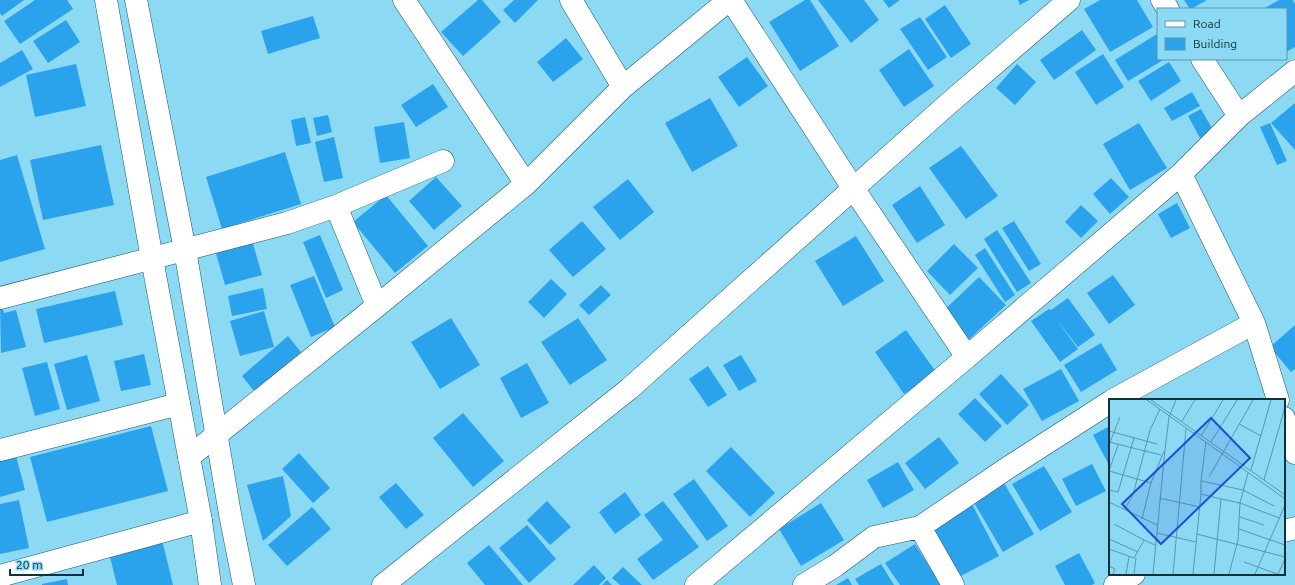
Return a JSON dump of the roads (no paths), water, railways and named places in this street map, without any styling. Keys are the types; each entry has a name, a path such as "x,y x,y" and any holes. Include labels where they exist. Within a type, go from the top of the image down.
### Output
{"street":[{"path":"106,0 152,259 201,521 210,585"},
{"path":"136,0 185,250 230,514 244,585"},
{"path":"404,0 526,184"},
{"path":"571,0 623,86"},
{"path":"189,457 526,184 623,86 730,0 853,188 967,357"},
{"path":"384,585 629,389 948,104 1069,0"},
{"path":"1203,60 1239,116"},
{"path":"696,585 967,357 1181,174 1239,116 1295,72"},
{"path":"0,298 288,223 336,206 443,161"},
{"path":"1181,174 1254,323 1278,399"},
{"path":"336,206 377,306"},
{"path":"1115,399 1254,323"},
{"path":"804,585 835,566 874,537 920,526 1028,454 1109,403"},
{"path":"0,450 179,404"},
{"path":"1285,421 1295,453"},
{"path":"0,576 201,521"},
{"path":"920,526 953,585"},
{"path":"1285,531 1295,528"},
{"path":"1115,585 1132,575"}]}
